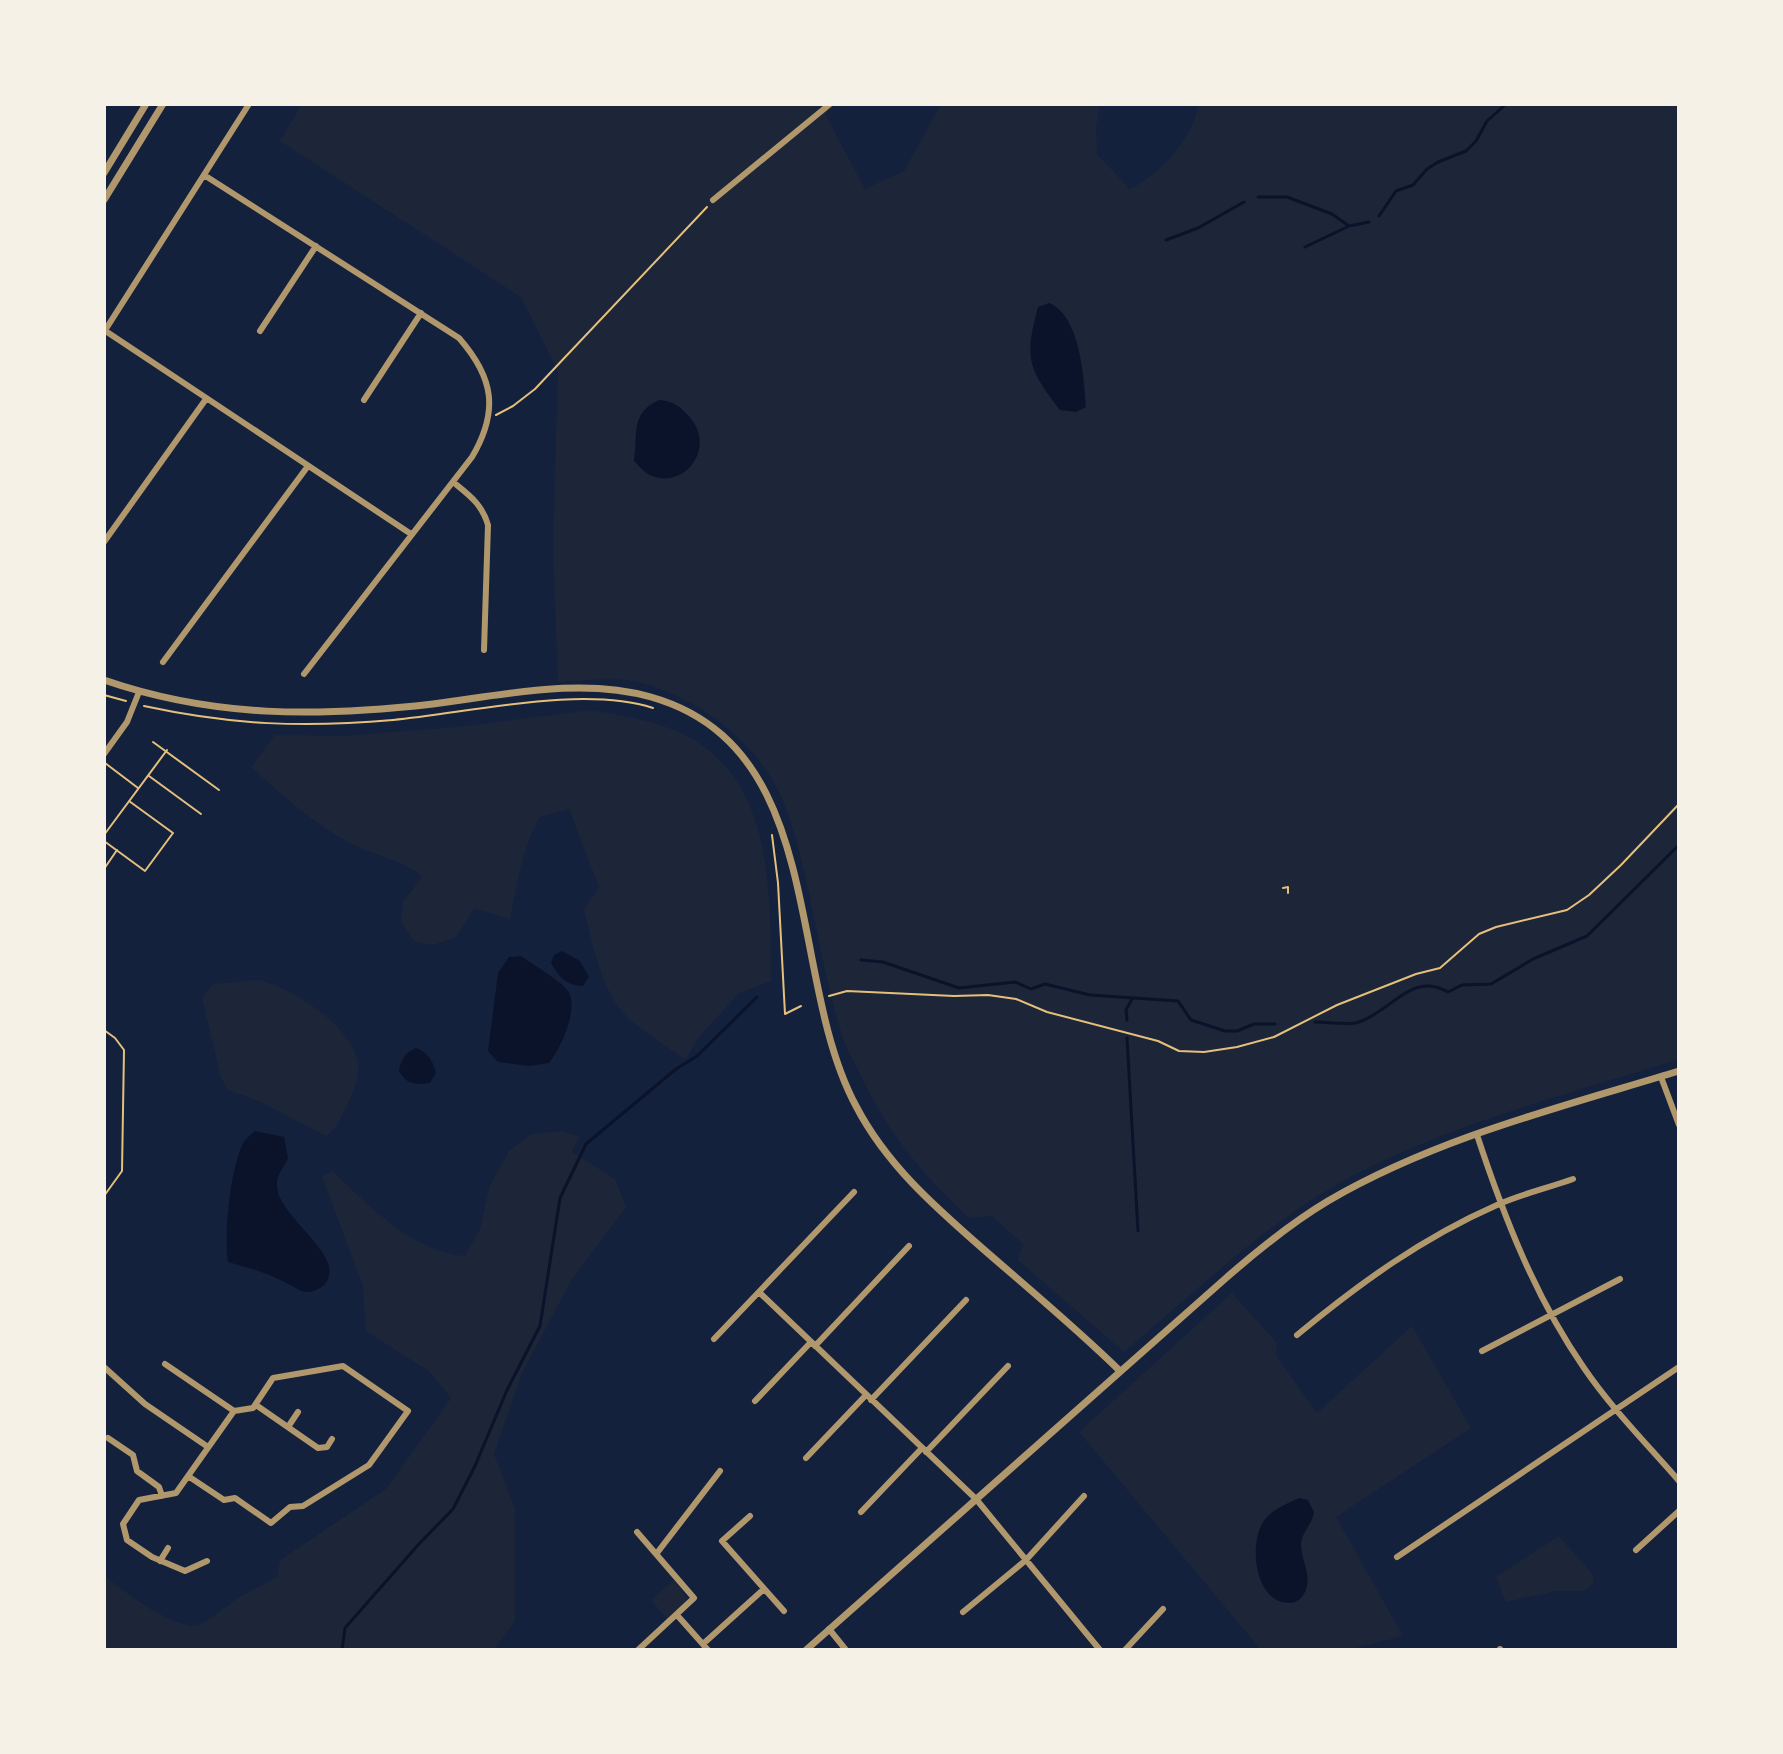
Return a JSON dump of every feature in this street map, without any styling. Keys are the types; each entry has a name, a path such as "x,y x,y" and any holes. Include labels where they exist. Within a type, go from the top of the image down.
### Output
{"street":[{"path":"104,173 146,104"},
{"path":"104,200 163,104"},
{"path":"249,104 104,331 411,534"},
{"path":"713,200 830,104"},
{"path":"204,175 459,338 475,356 485,375 490,396 484,436 453,482 304,674"},
{"path":"260,331 316,246"},
{"path":"364,400 421,313"},
{"path":"104,542 206,399"},
{"path":"163,662 308,466"},
{"path":"453,482 477,502 484,511 488,525 484,650"},
{"path":"104,680 139,692 219,709 307,714 589,688 624,690 675,705 703,720 740,752 757,774 772,802 785,840 825,1024 839,1073 856,1108 885,1154 931,1203 1120,1371"},
{"path":"104,754 127,722 139,692"},
{"path":"806,1650 1120,1371 1290,1225 1361,1184 1438,1149 1679,1071"},
{"path":"1661,1077 1679,1125"},
{"path":"1477,1135 1499,1204 1551,1316 1585,1370 1679,1481"},
{"path":"1297,1335 1389,1263 1499,1204 1573,1179"},
{"path":"714,1339 854,1192"},
{"path":"755,1401 909,1246"},
{"path":"1482,1351 1620,1279"},
{"path":"759,1292 976,1499 1100,1650"},
{"path":"806,1458 966,1300"},
{"path":"165,1364 234,1411 253,1408 273,1378 343,1366 408,1411 369,1465 303,1506 290,1507 271,1523 235,1498 224,1500 188,1476"},
{"path":"861,1512 1008,1366"},
{"path":"104,1367 145,1404 208,1447"},
{"path":"1397,1557 1679,1367"},
{"path":"256,1405 318,1448 327,1447 332,1439"},
{"path":"207,1561 185,1571 160,1561 127,1540 123,1524 139,1500 176,1493 234,1411"},
{"path":"288,1427 298,1412"},
{"path":"108,1438 133,1455 137,1471 159,1487 162,1496"},
{"path":"657,1553 720,1471"},
{"path":"963,1612 1026,1560 1084,1496"},
{"path":"1636,1550 1679,1511"},
{"path":"689,1514 697,1519"},
{"path":"750,1516 722,1541 784,1611"},
{"path":"637,1532 694,1598 638,1650"},
{"path":"160,1561 168,1548"},
{"path":"703,1644 764,1589"},
{"path":"1125,1650 1163,1609"},
{"path":"677,1615 708,1650"},
{"path":"829,1629 846,1650"}],"path":[{"path":"489,418 513,406 535,389 713,200"},
{"path":"104,695 188,715 261,725 395,719 563,700 609,699 653,708"},
{"path":"153,742 219,790"},
{"path":"104,835 167,750"},
{"path":"104,762 138,788"},
{"path":"148,775 201,814"},
{"path":"104,841 145,871 173,833 129,801"},
{"path":"827,997 847,991 1002,997 1016,999 1067,1018 1158,1041 1179,1051 1204,1052 1237,1047 1274,1037 1337,1005 1440,968 1479,934 1567,910 1589,895 1621,865 1679,804"},
{"path":"772,833 780,902 785,1014 801,1006"},
{"path":"104,869 117,850"},
{"path":"104,1030 124,1050 122,1171 104,1196"},
{"path":"104,1041 109,1034"},
{"path":"104,1277 104,1291"}],"shaded area":[{"path":"302,104 836,104 825,114 865,189 904,171 941,104 1100,104 1096,128 1097,154 1130,189 1174,154 1190,129 1198,104 1679,104 1679,1059 1461,1129 1418,1145 1338,1184 1254,1241 1124,1352 1018,1260 1023,1244 992,1216 969,1218 921,1168 882,1115 842,1035 787,811 764,767 748,748 730,730 688,701 642,683 622,680 558,682 553,545 558,372 521,297 280,141"},
{"path":"1049,303 1068,320 1078,348 1086,407 1076,412 1060,410 1041,384 1032,362 1031,339 1038,307"},
{"path":"659,400 680,407 696,426 700,440 693,463 673,477 661,478 648,474 634,461 639,418 643,411"},
{"path":"591,710 664,726 707,749 732,774 749,804 760,837 770,909 771,981 739,993 699,1037 685,1060 626,1015 607,988 584,909 599,887 569,809 540,817 524,854 510,919 474,908 456,937 433,945 414,941 401,922 403,902 422,877 406,866 359,847 324,827 251,767 275,735 344,736 458,727"},
{"path":"562,951 580,961 589,977 583,986 568,982 551,963 554,955"},
{"path":"521,956 559,982 571,998 567,1028 549,1063 529,1066 498,1062 488,1051 498,973 509,957"},
{"path":"259,980 288,992 320,1011 346,1037 354,1051 358,1065 356,1083 340,1120 326,1136 257,1100 228,1090 221,1078 202,998 213,984"},
{"path":"416,1048 427,1055 433,1065 436,1073 430,1083 412,1083 399,1071 404,1057"},
{"path":"255,1131 284,1137 288,1158 277,1182 280,1198 320,1249 330,1273 325,1284 315,1291 302,1291 269,1275 228,1262 232,1181 240,1150"},
{"path":"563,1131 579,1137 572,1152 615,1179 626,1207 572,1279 522,1373 494,1454 515,1509 515,1621 493,1650 104,1650 104,1575 136,1600 165,1616 191,1626 201,1625 238,1598 277,1577 280,1560 386,1489 451,1398 430,1372 366,1331 363,1286 322,1177 332,1171 410,1237 446,1253 465,1256 480,1229 490,1185 509,1151 531,1134"},
{"path":"1232,1293 1277,1343 1276,1356 1317,1413 1412,1326 1471,1428 1336,1517 1403,1636 1347,1650 1261,1650 1079,1432"},
{"path":"1299,1498 1308,1500 1314,1512 1301,1542 1306,1588 1301,1598 1289,1603 1277,1600 1261,1581 1257,1568 1257,1539 1267,1517"},
{"path":"1559,1536 1593,1575 1593,1584 1583,1591 1556,1591 1506,1602 1496,1577"},
{"path":"674,1580 687,1598 667,1619 651,1600"}],"waterway":[{"path":"1379,216 1396,191 1413,185 1438,162 1466,151 1476,141 1487,121 1506,104"},
{"path":"1258,197 1287,197 1332,214 1349,226 1369,222"},
{"path":"1166,240 1198,228 1244,202"},
{"path":"1305,247 1349,226"},
{"path":"1315,1022 1359,1022 1412,989 1423,986 1448,992 1462,985 1491,984 1533,959 1587,936 1679,845"},
{"path":"861,960 883,962 959,988 1015,982 1031,989 1045,984 1090,995 1178,1001 1191,1020 1225,1031 1237,1031 1254,1024 1275,1024"},
{"path":"342,1650 345,1628 453,1509 475,1466 507,1390 540,1326 560,1198 586,1144 676,1069 697,1056 757,997"},
{"path":"1127,1020 1126,1010 1132,999"},
{"path":"1127,1038 1138,1231"}]}
